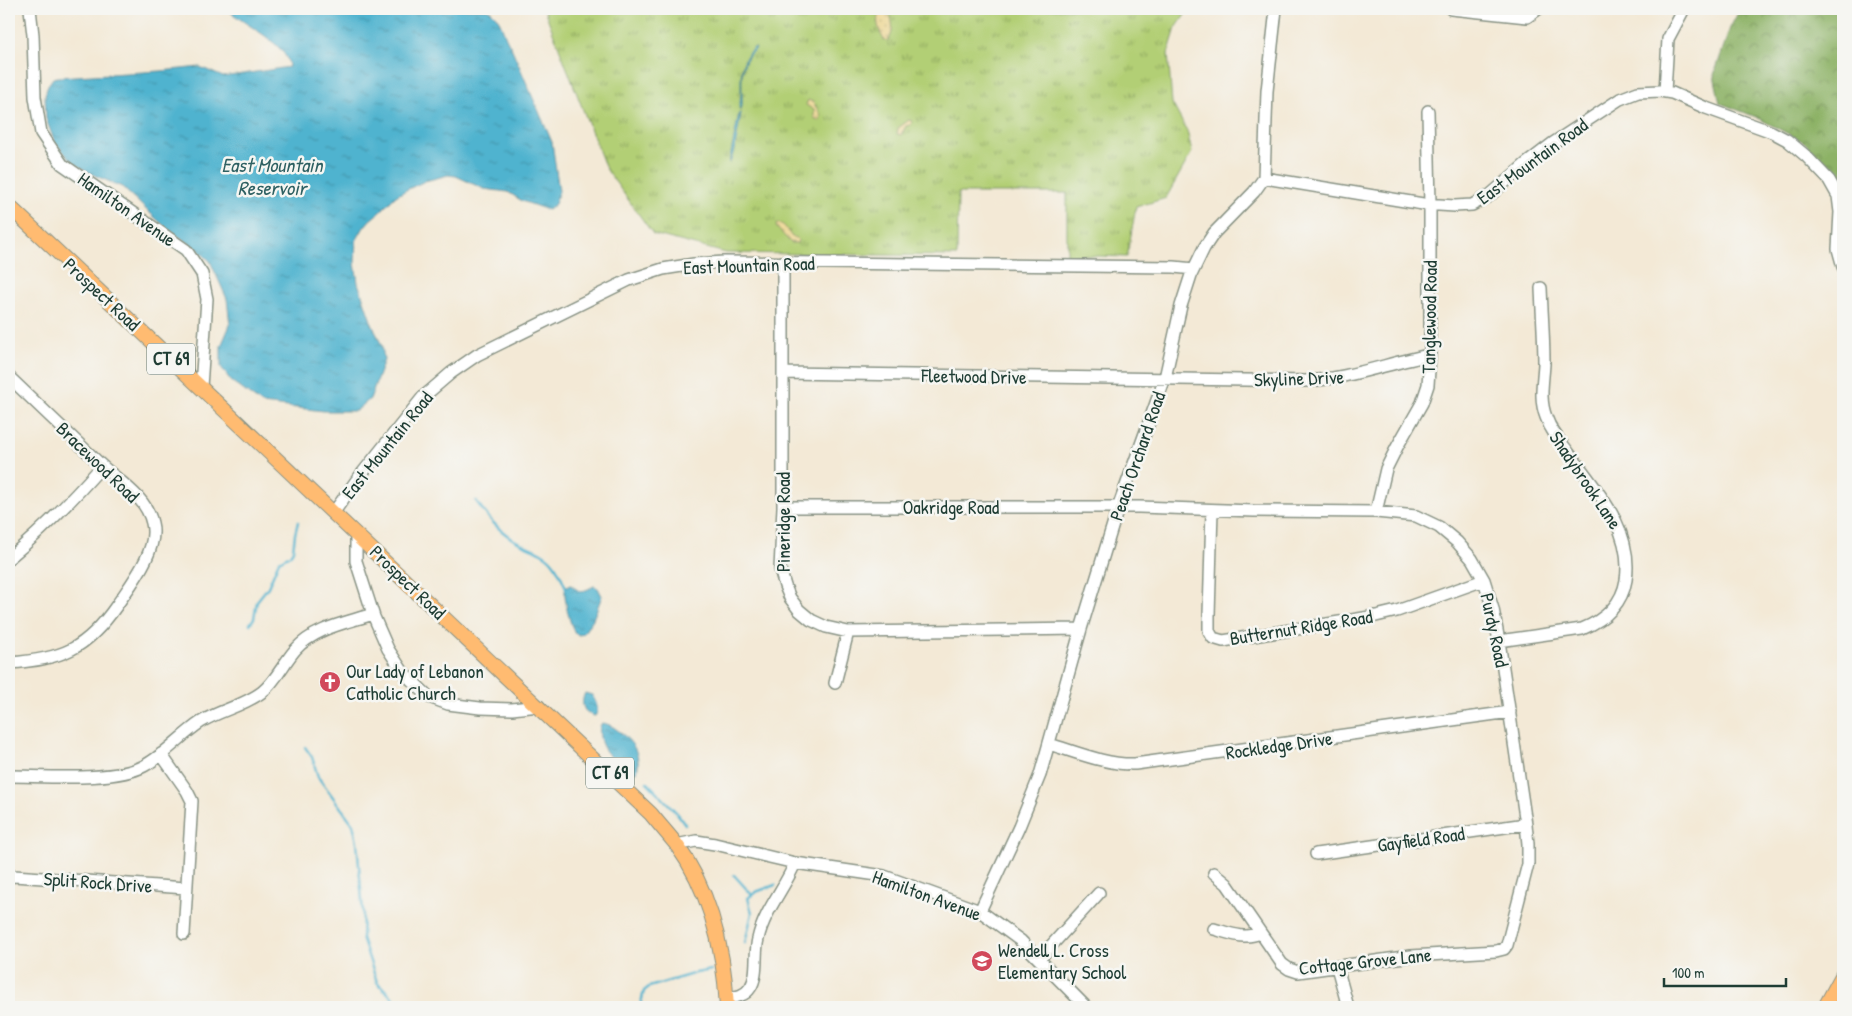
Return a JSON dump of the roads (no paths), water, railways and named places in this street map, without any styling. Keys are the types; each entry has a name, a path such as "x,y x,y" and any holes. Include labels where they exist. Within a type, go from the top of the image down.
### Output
{"main road":[{"name":"Prospect Road","path":"9,206 651,814 676,845 692,870 712,915 723,963 727,1003"},
{"path":"1826,1007 1843,974"}],"street":[{"name":"Hamilton Avenue","path":"30,9 33,35 35,97 42,133 62,164 186,250 202,274 207,299 201,387"},
{"path":"1264,178 1267,91 1276,9"},
{"path":"1457,9 1527,17 1538,9"},
{"path":"1665,92 1668,39 1684,9"},
{"name":"East Mountain Road","path":"1264,178 1366,196 1464,206 1481,202 1540,152 1620,99 1643,90 1665,92 1772,132 1787,140 1806,156 1829,180 1838,196 1840,212 1838,249 1843,267"},
{"name":"Tanglewood Road","path":"1376,512 1386,469 1422,403 1428,385 1430,355 1430,204 1428,111"},
{"name":"Peach Orchard Road","path":"980,911 1029,804 1049,744 1081,629 1118,508 1165,378 1180,312 1194,269 1214,233 1254,192 1264,178"},
{"name":"East Mountain Road","path":"334,512 356,481 423,397 451,373 477,355 629,280 664,269 724,262 783,262 1174,266 1194,269"},
{"name":"Pineridge Road","path":"783,262 783,507 780,569 790,598 811,620 848,632 1081,629"},
{"name":"Shadybrook Lane","path":"1499,641 1582,629 1591,625 1606,616 1618,601 1627,574 1626,548 1620,527 1555,435 1546,417 1542,394 1544,359 1541,288"},
{"name":"Skyline Drive","path":"1165,378 1328,380 1353,375 1399,361 1430,355"},
{"name":"Fleetwood Drive","path":"784,373 1165,378"},
{"name":"Bracewood Road","path":"9,377 102,466 133,492 145,506 152,523 152,538 148,554 133,581 101,626 89,639 73,649 52,658 9,663"},
{"path":"9,558 72,500 102,466"},
{"name":"Oakridge Road","path":"783,507 1118,508"},
{"name":"Purdy Road","path":"1118,508 1376,512 1416,516 1439,527 1467,553 1484,580 1493,609 1526,824 1528,854 1526,873 1508,941 1504,948"},
{"name":"Butternut Ridge Road","path":"1212,510 1209,631 1212,638 1218,640 1223,641 1397,611 1484,580"},
{"path":"356,534 356,561 373,614 388,649 403,672 429,698 448,704 480,708 512,709 539,706"},
{"path":"9,776 121,774 140,768 202,722 245,702 264,690 294,651 310,637 373,614"},
{"path":"835,683 848,632"},
{"name":"Rockledge Drive","path":"1049,744 1103,760 1134,764 1510,712"},
{"path":"161,754 192,801 184,934"},
{"name":"Gayfield Road","path":"1316,854 1526,824"},
{"name":"Hamilton Avenue","path":"676,845 696,841 795,863 884,876 980,911 1021,941 1040,958 1086,1007"},
{"path":"727,1003 745,994 751,987 754,979 755,951 762,924 789,878 795,863"},
{"name":"Cottage Grove Lane","path":"1214,873 1227,884 1282,964 1289,969 1302,972 1419,955 1504,948"},
{"name":"Split Rock Drive","path":"9,877 186,888"},
{"path":"1040,958 1099,893"},
{"path":"1214,929 1244,936 1253,936 1260,933"},
{"path":"1337,967 1348,1007"}],"water":[{"name":"East Mountain Reservoir","path":"227,9 488,9 500,22 552,142 559,191 555,204 548,210 522,201 508,192 484,189 456,176 448,175 425,181 396,196 364,227 356,241 355,263 358,283 372,324 382,346 384,360 370,399 356,411 324,411 262,404 231,381 221,367 221,346 230,325 227,299 210,261 197,249 165,227 122,187 94,175 75,164 55,143 46,119 45,95 48,85 53,78 200,67 223,77 289,67 287,59 273,42"},
{"path":"755,47 756,49 750,54 743,67 742,106 741,110 739,110 742,67 746,56"},
{"path":"739,113 741,113 737,138 729,163"},
{"path":"571,585 582,591 594,586 598,588 602,596 593,619 583,634 579,635 573,629 566,603 566,586"},
{"path":"585,693 592,695 595,700 597,709 595,716 588,713 584,708"},
{"path":"602,723 617,729 633,745 638,760 637,772 630,771 606,752 600,738 600,726"}],"waterway":[{"path":"476,501 492,521 506,534 519,543 548,557 558,570 567,590"},
{"path":"250,624 254,618 257,601 268,587 279,561 290,555 293,550 298,522"},
{"path":"305,747 312,757 318,777 353,824 357,842 363,913 362,938 377,982 402,1007"},
{"path":"647,782 685,824"},
{"path":"734,875 752,895"},
{"path":"745,943 752,913 748,898 756,892 775,885"},
{"path":"640,1007 644,991 649,987 711,970"}],"place":[{"name":"Our Lady of Lebanon Catholic Church","path":"330,682"},
{"name":"Wendell L. Cross Elementary School","path":"982,961"}]}
